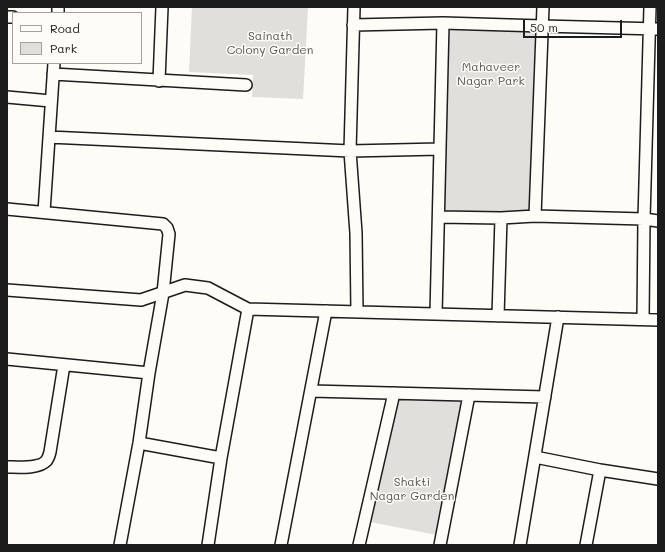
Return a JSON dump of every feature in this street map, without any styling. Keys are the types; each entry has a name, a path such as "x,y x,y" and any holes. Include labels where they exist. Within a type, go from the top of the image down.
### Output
{"street":[{"path":"159,81 162,7"},
{"path":"354,7 350,151 356,233 357,312"},
{"path":"535,216 543,7"},
{"path":"643,319 644,219 654,28 650,7"},
{"path":"353,25 443,23 654,28"},
{"path":"436,314 443,23"},
{"path":"44,212 54,64"},
{"path":"53,74 246,85"},
{"path":"7,97 51,101"},
{"path":"49,137 350,151 440,150"},
{"path":"7,209 163,224 167,228 169,234 162,292 139,443 120,545"},
{"path":"439,217 501,218 535,216 644,219 658,221"},
{"path":"498,316 501,218"},
{"path":"7,290 141,300 185,285 208,288 248,310 658,320"},
{"path":"208,545 221,458 248,310"},
{"path":"281,545 326,311"},
{"path":"520,545 558,317"},
{"path":"7,359 149,373"},
{"path":"7,467 37,466 48,460 64,365"},
{"path":"311,391 545,397"},
{"path":"359,545 394,393"},
{"path":"440,545 469,395"},
{"path":"139,443 221,458"},
{"path":"534,457 600,470 658,479"},
{"path":"586,545 600,470"}],"green space":[{"name":"Sainath Colony Garden","path":"192,7 308,7 303,99 252,97 253,75 189,72"},
{"name":"Mahaveer Nagar Park","path":"443,23 542,26 535,216 439,217"},
{"name":"Shakti Nagar Garden","path":"394,393 469,395 442,536 365,521"}]}
